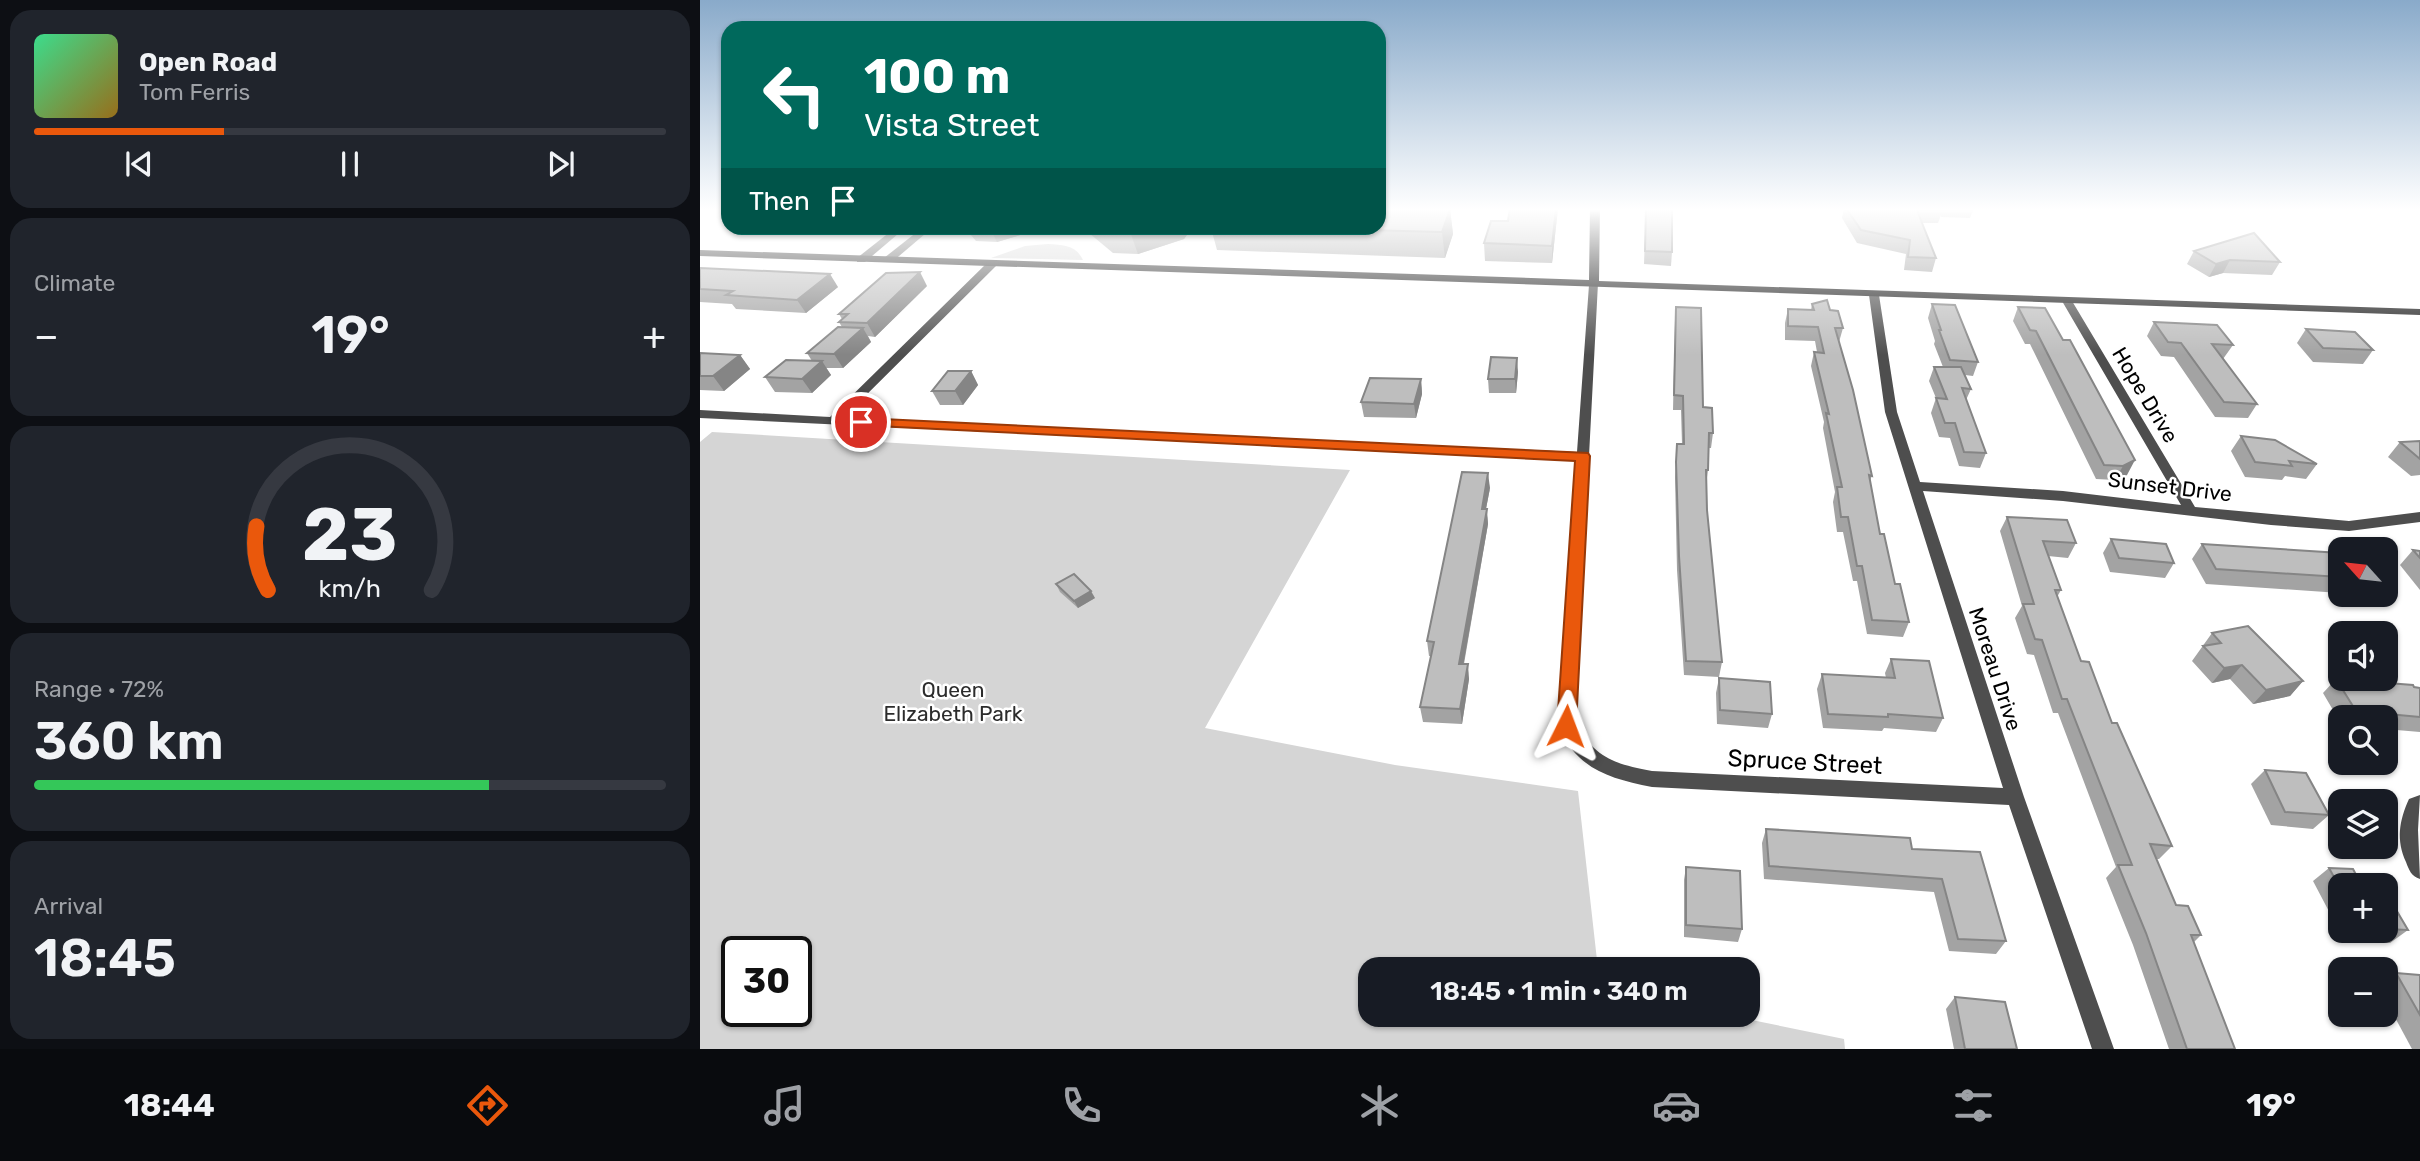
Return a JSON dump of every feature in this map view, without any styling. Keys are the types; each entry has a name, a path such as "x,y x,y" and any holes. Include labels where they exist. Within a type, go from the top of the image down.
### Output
{"main road":[{"path":"791,257 2420,312"},
{"path":"1594,257 1594,285"}],"street":[{"path":"861,260 865,257"},
{"path":"888,260 892,257"},
{"path":"833,421 992,264"},
{"path":"700,414 1583,456 1594,285"},
{"name":"Moreau Drive","path":"1874,295 1891,412 2015,797 2103,1049"},
{"name":"Hope Drive","path":"2067,301 2190,509"},
{"name":"Spruce Street","path":"1583,456 1566,726 1579,748 1594,763 1652,779 2015,797"},
{"name":"Sunset Drive","path":"1914,486 2063,496 2270,520 2349,526 2420,517"},
{"path":"2415,811 2407,837 2412,856 2420,870"}],"green space":[{"path":"1081,257 1083,260 991,258"},
{"name":"Queen Elizabeth Park","path":"712,432 1350,470 1205,728 1395,765 1578,791 1597,957 1358,957 1358,1027 1760,1027 1760,1022 1844,1039 1845,1049 700,1049 700,442"}],"building":[{"path":"2204,257 2275,257 2280,262 2230,260 2216,264"},
{"path":"700,268 830,274 797,300 726,295 733,291 700,289"},
{"path":"920,272 867,323 839,322 848,314 839,314 886,273"},
{"path":"1827,300 1830,310 1838,311 1843,328 1835,328 1853,390 1872,476 1869,475 1880,534 1884,534 1895,584 1900,584 1909,622 1872,620 1862,566 1857,566 1848,517 1841,517 1837,487 1842,487 1814,352 1824,353 1818,327 1788,326 1788,309 1814,310 1812,304"},
{"path":"1932,304 1955,305 1978,362 1950,360"},
{"path":"1676,307 1701,308 1703,407 1712,408 1713,433 1709,433 1706,470 1707,510 1722,662 1686,661 1676,462 1677,444 1684,444 1683,396 1674,395"},
{"path":"2018,307 2045,308 2063,340 2070,340 2135,460 2123,466 2104,465 2036,331 2030,330"},
{"path":"2154,322 2217,325 2233,345 2212,344 2257,404 2224,402 2181,343 2168,342"},
{"path":"838,327 863,328 834,354 807,353"},
{"path":"2306,329 2355,332 2373,350 2323,348"},
{"path":"700,353 740,355 713,376 700,376"},
{"path":"1491,357 1517,358 1515,379 1488,379"},
{"path":"786,360 822,361 802,379 765,377"},
{"path":"1934,367 1961,367 1971,389 1962,388 1986,453 1964,452 1955,423 1945,423 1936,398 1947,399"},
{"path":"948,371 971,371 955,391 932,391"},
{"path":"1370,378 1421,379 1414,404 1361,402"},
{"path":"2241,436 2275,440 2317,464 2289,461 2292,466 2255,462"},
{"path":"2420,441 2420,459 2400,442"},
{"path":"1462,472 1488,473 1482,509 1487,509 1459,664 1468,664 1460,709 1420,707 1434,642 1427,641"},
{"path":"2007,517 2067,520 2076,543 2043,541 2061,590 2055,590 2081,661 2089,662 2112,723 2117,723 2172,846 2150,844 2176,905 2188,906 2201,935 2191,935 2235,1049 2187,1049 2146,933 2118,865 2132,865 2067,699 2062,699 2042,640 2035,639 2023,604 2034,604"},
{"path":"2111,539 2166,544 2174,563 2119,558"},
{"path":"2202,544 2328,552 2328,576 2216,569"},
{"path":"1074,574 1091,591 1074,601 1056,584"},
{"path":"2248,626 2303,681 2266,690 2242,665 2224,668 2203,646 2221,643 2212,633"},
{"path":"1891,659 1929,661 1943,718 1828,714 1822,674 1895,678"},
{"path":"1719,678 1770,682 1772,714 1720,710"},
{"path":"2398,684 2420,688 2420,717 2398,715 2398,705 2352,705 2344,691 2398,691"},
{"path":"2265,770 2306,773 2328,815 2285,812"},
{"path":"1766,829 1910,838 1912,849 1980,852 2006,941 1958,939 1942,879 1769,866"},
{"path":"1686,867 1740,871 1742,929 1686,925"},
{"path":"2329,868 2353,869 2355,873 2332,873"},
{"path":"2398,913 2408,930 2398,930"},
{"path":"2398,973 2420,975 2420,1015 2398,976"},
{"path":"1955,997 2005,1002 2017,1049 1965,1049"}],"route":[{"path":"861,422 1583,456 1566,726"}]}
